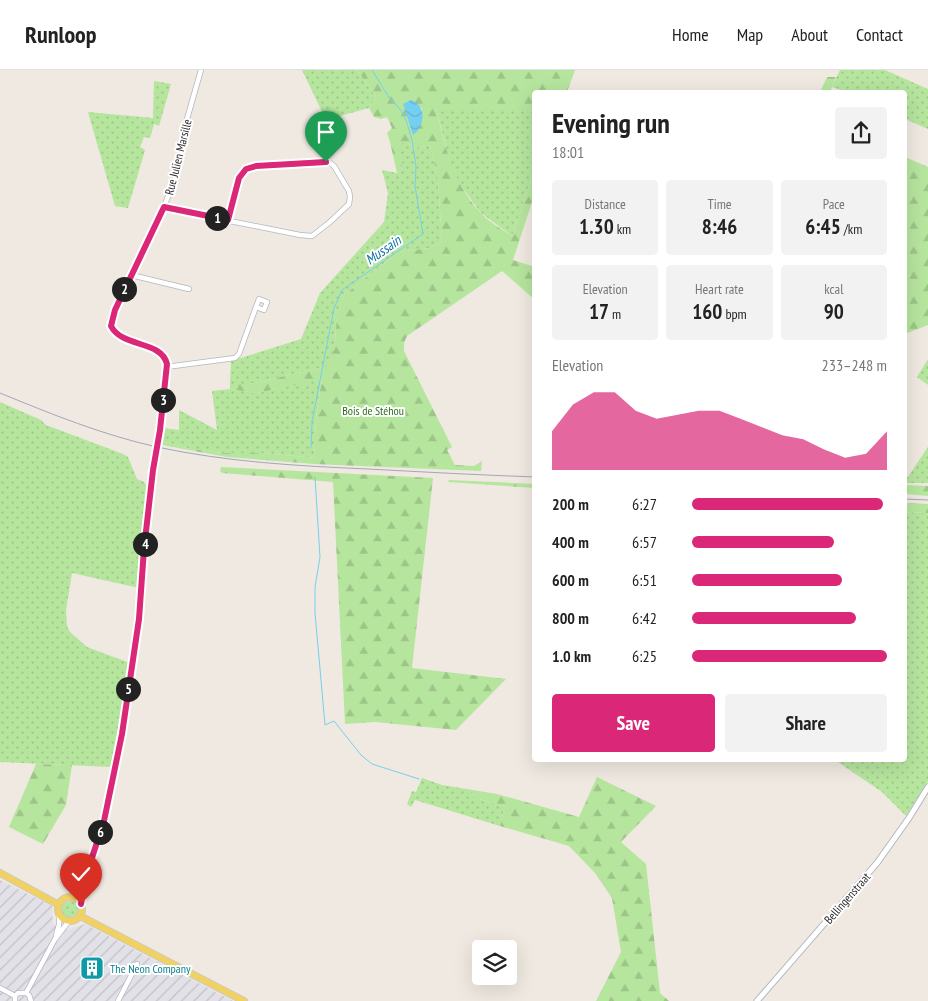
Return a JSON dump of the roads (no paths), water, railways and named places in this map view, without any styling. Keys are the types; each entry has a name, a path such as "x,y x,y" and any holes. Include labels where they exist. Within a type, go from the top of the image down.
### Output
{"main road":[{"path":"0,873 59,904"},
{"path":"72,897 81,904 82,912 76,919 69,921 61,917 59,904 64,899 72,897"},
{"path":"80,916 244,1001"}],"street":[{"name":"Rue Julien Marsille","path":"166,367 165,358 159,352 120,337 111,326 117,304 164,207 176,175 187,119 201,70"},
{"path":"164,207 228,220 312,236 348,206 349,192 334,166 329,162 256,166 246,169 239,178 228,220"},
{"path":"131,275 188,289"},
{"path":"81,904 84,882 104,821 122,734 139,619 145,540 153,470 160,430 166,367 235,358 239,354 256,307"},
{"name":"Bellingenstraat","path":"757,1001 877,863 928,787"},
{"path":"72,897 84,882"},
{"path":"26,993 55,938 59,925 59,913"},
{"path":"55,938 69,921"},
{"path":"118,1001 137,964"},
{"path":"0,988 15,999 22,992 26,993"},
{"path":"26,993 31,1001"}],"water":[{"path":"411,100 420,106 423,116 420,127 413,135 403,104"}],"waterway":[{"name":"Mussain","path":"311,448 312,422 334,308 342,290 423,234 415,186 416,166 412,140 406,120 372,70"},
{"path":"315,477 320,557 315,587 315,613 325,725 334,721 361,755 372,764 419,779"}],"railway":[{"path":"0,393 97,430 137,442 183,452 262,462 315,466 532,477"},
{"path":"907,499 928,500"}],"place":[{"name":"The Neon Company","path":"92,968"}],"park label":[{"name":"Bois de Stéhou","path":"373,410"}]}
